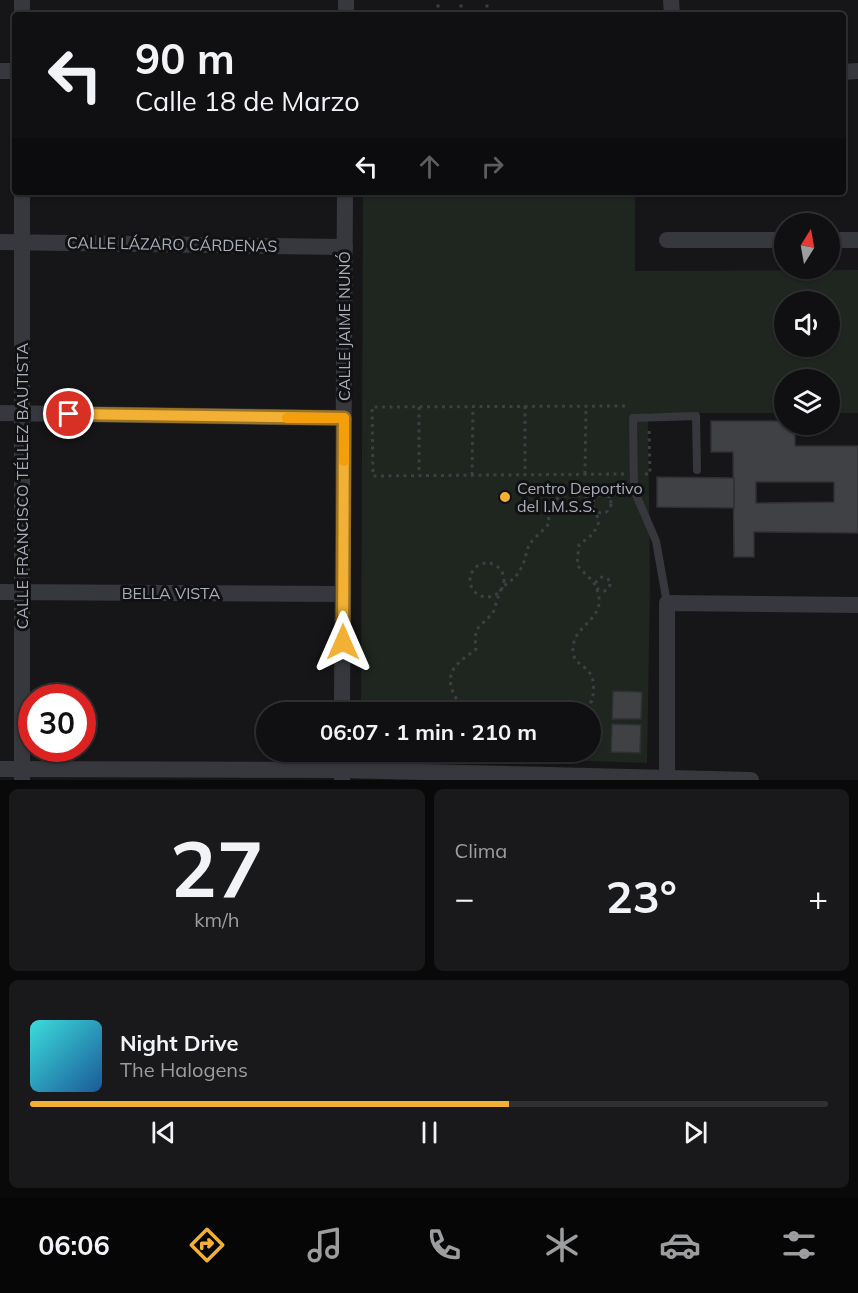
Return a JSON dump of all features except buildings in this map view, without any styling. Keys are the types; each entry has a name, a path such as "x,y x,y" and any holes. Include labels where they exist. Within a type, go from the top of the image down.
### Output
{"street":[{"name":"CALLE FRANCISCO TÉLLEZ BAUTISTA","path":"22,195 22,774"},
{"name":"CALLE JAIME NUNÓ","path":"342,702 345,195"},
{"path":"667,240 774,240"},
{"path":"840,240 858,240"},
{"name":"CALLE LÁZARO CÁRDENAS","path":"0,242 345,246"},
{"path":"0,413 344,418"},
{"name":"BELLA VISTA","path":"0,592 343,594"},
{"path":"667,779 668,603 858,605"},
{"path":"0,769 22,774 751,780"}],"lane":[{"path":"668,603 656,541 634,490 633,418 696,416 696,470"}],"path":[{"path":"525,406 525,474"},
{"path":"585,474 586,406"},
{"path":"638,417 638,406 372,407 373,476 650,474 649,417"},
{"path":"418,407 419,475"},
{"path":"472,475 473,407"},
{"path":"460,702 451,689 450,675 455,666 476,649 477,629 487,622 493,613 500,591 504,580 504,575 497,566 487,563 476,566 473,570 469,581 478,596 490,597 500,591 515,578 523,565 529,544 549,524 549,510 554,503 562,496 576,494 587,498 593,504 599,522 593,534 579,545 577,564 595,586 603,591 608,590 610,583 601,577 597,580 595,586 598,610 596,616 577,634 573,653 594,679 591,702"},
{"path":"593,504 600,496 609,499 610,508 606,512 600,513 595,510"}],"shaded area":[{"name":"Centro Deportivo del I.M.S.S.","path":"363,195 635,195 635,271 774,270 774,279 840,279 840,270 858,270 858,413 840,413 840,369 774,369 774,413 648,413 650,582 647,763 601,761 601,702 361,702"}],"slow traffic":[{"path":"287,418 344,418 344,461"}],"place":[{"name":"Centro Deportivo del I.M.S.S.","path":"505,497"}],"route":[{"path":"69,414 344,418 343,642"}]}
